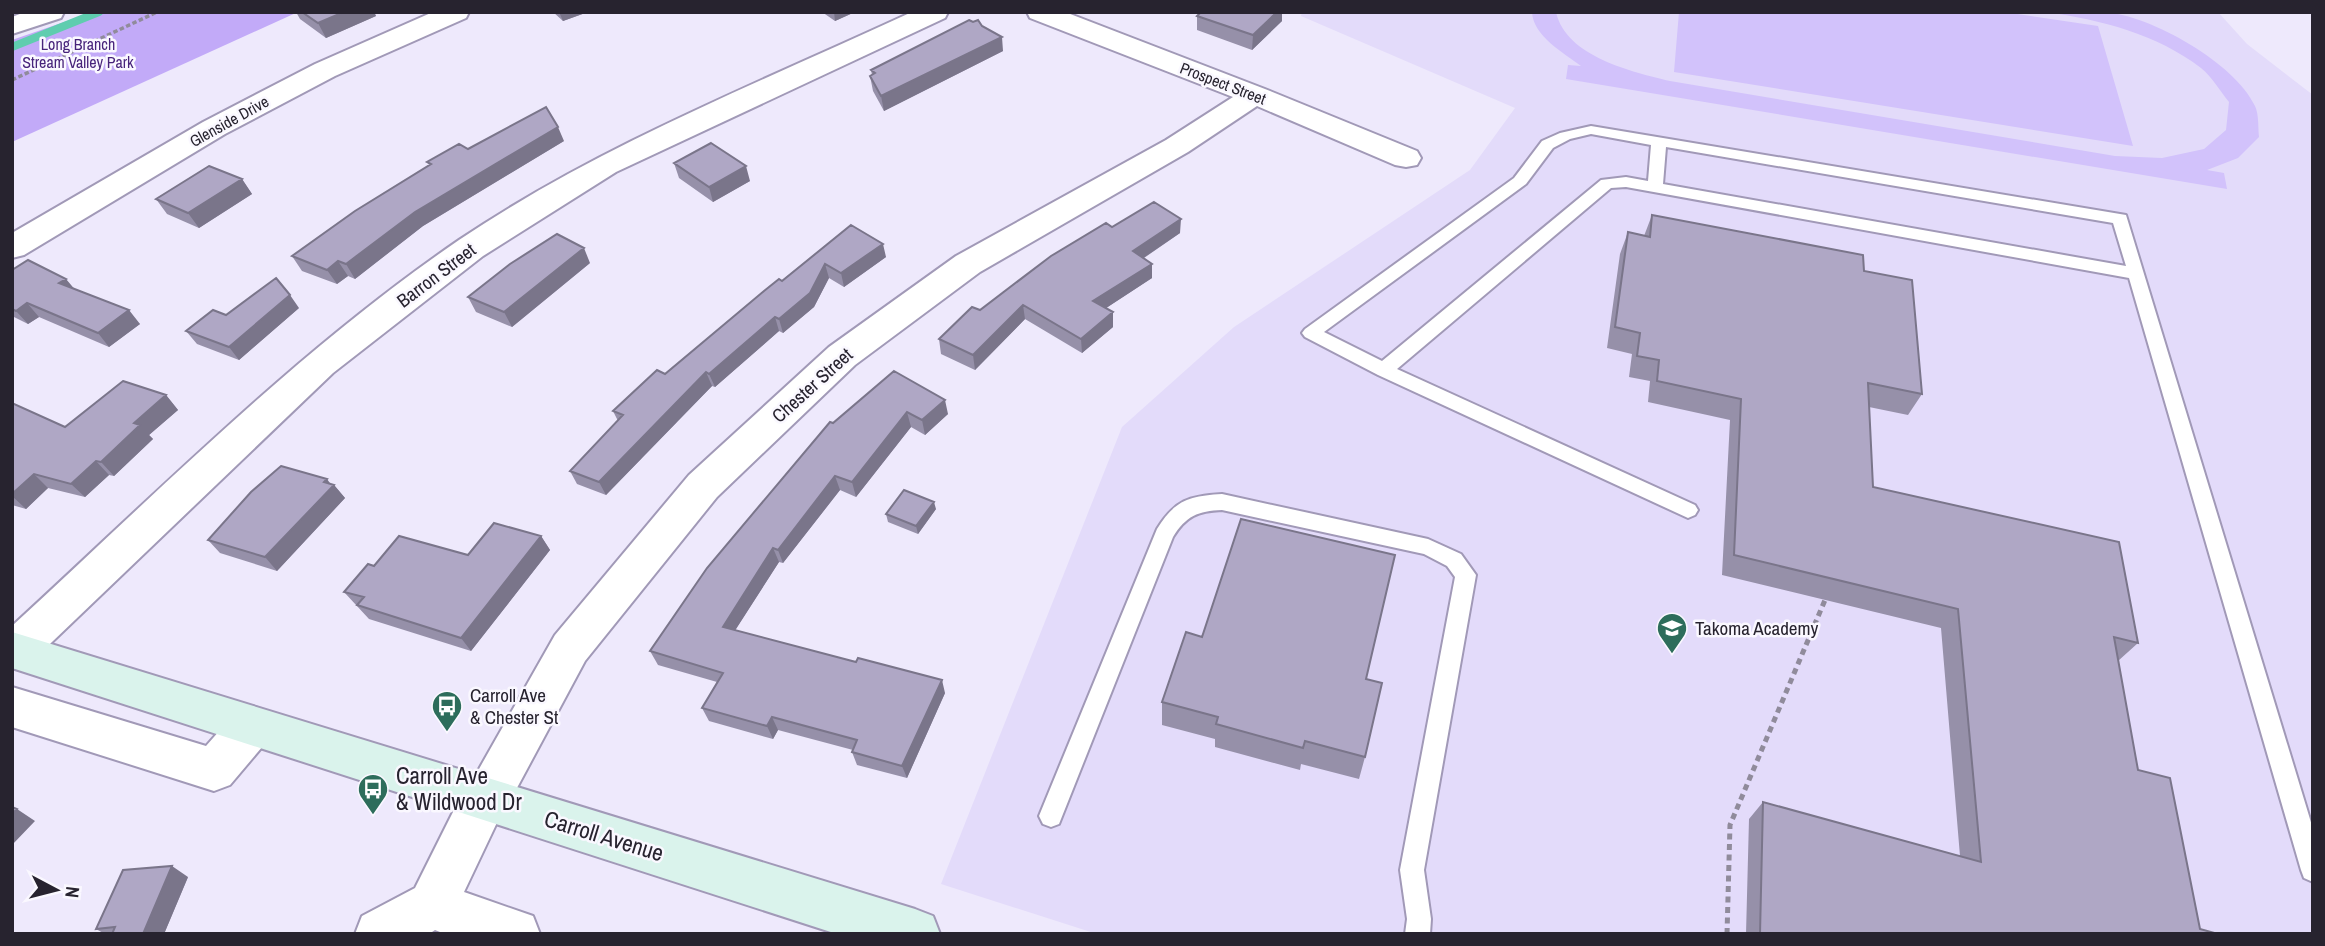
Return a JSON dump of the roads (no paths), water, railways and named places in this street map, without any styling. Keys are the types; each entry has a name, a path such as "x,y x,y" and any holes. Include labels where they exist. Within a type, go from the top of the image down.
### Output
{"main road":[{"name":"Carroll Avenue","path":"13,650 915,934"}],"street":[{"path":"12,26 51,12"},
{"name":"Glenside Drive","path":"12,247 215,128 325,70 456,12"},
{"name":"Barron Street","path":"13,650 320,364 471,248 605,165 935,12"},
{"name":"Prospect Street","path":"1040,12 1255,95 1406,158"},
{"name":"Chester Street","path":"432,905 484,799 579,637 703,486 842,356 968,264 1177,146 1255,95"},
{"path":"12,707 214,770 251,726"},
{"path":"380,934 432,905 515,934"}],"lane":[{"path":"1688,510 1384,370 1311,333 1520,181 1538,151 1562,134 1591,130 2120,219 2313,870"},
{"path":"1655,187 1659,141"},
{"path":"1384,370 1607,183 1626,182 2137,274"},
{"path":"1051,816 1164,535 1177,512 1196,503 1222,502 1428,547 1454,560 1466,575 1412,870 1419,919 1417,934"}],"waterway":[{"path":"12,47 99,12"}],"place":[{"name":"Takoma Academy","path":"1672,655"},
{"name":"Carroll Ave & Chester St","path":"447,733"},
{"name":"Carroll Ave & Wildwood Dr","path":"373,816"}],"park label":[{"name":"Long Branch Stream Valley Park","path":"78,53"}]}
